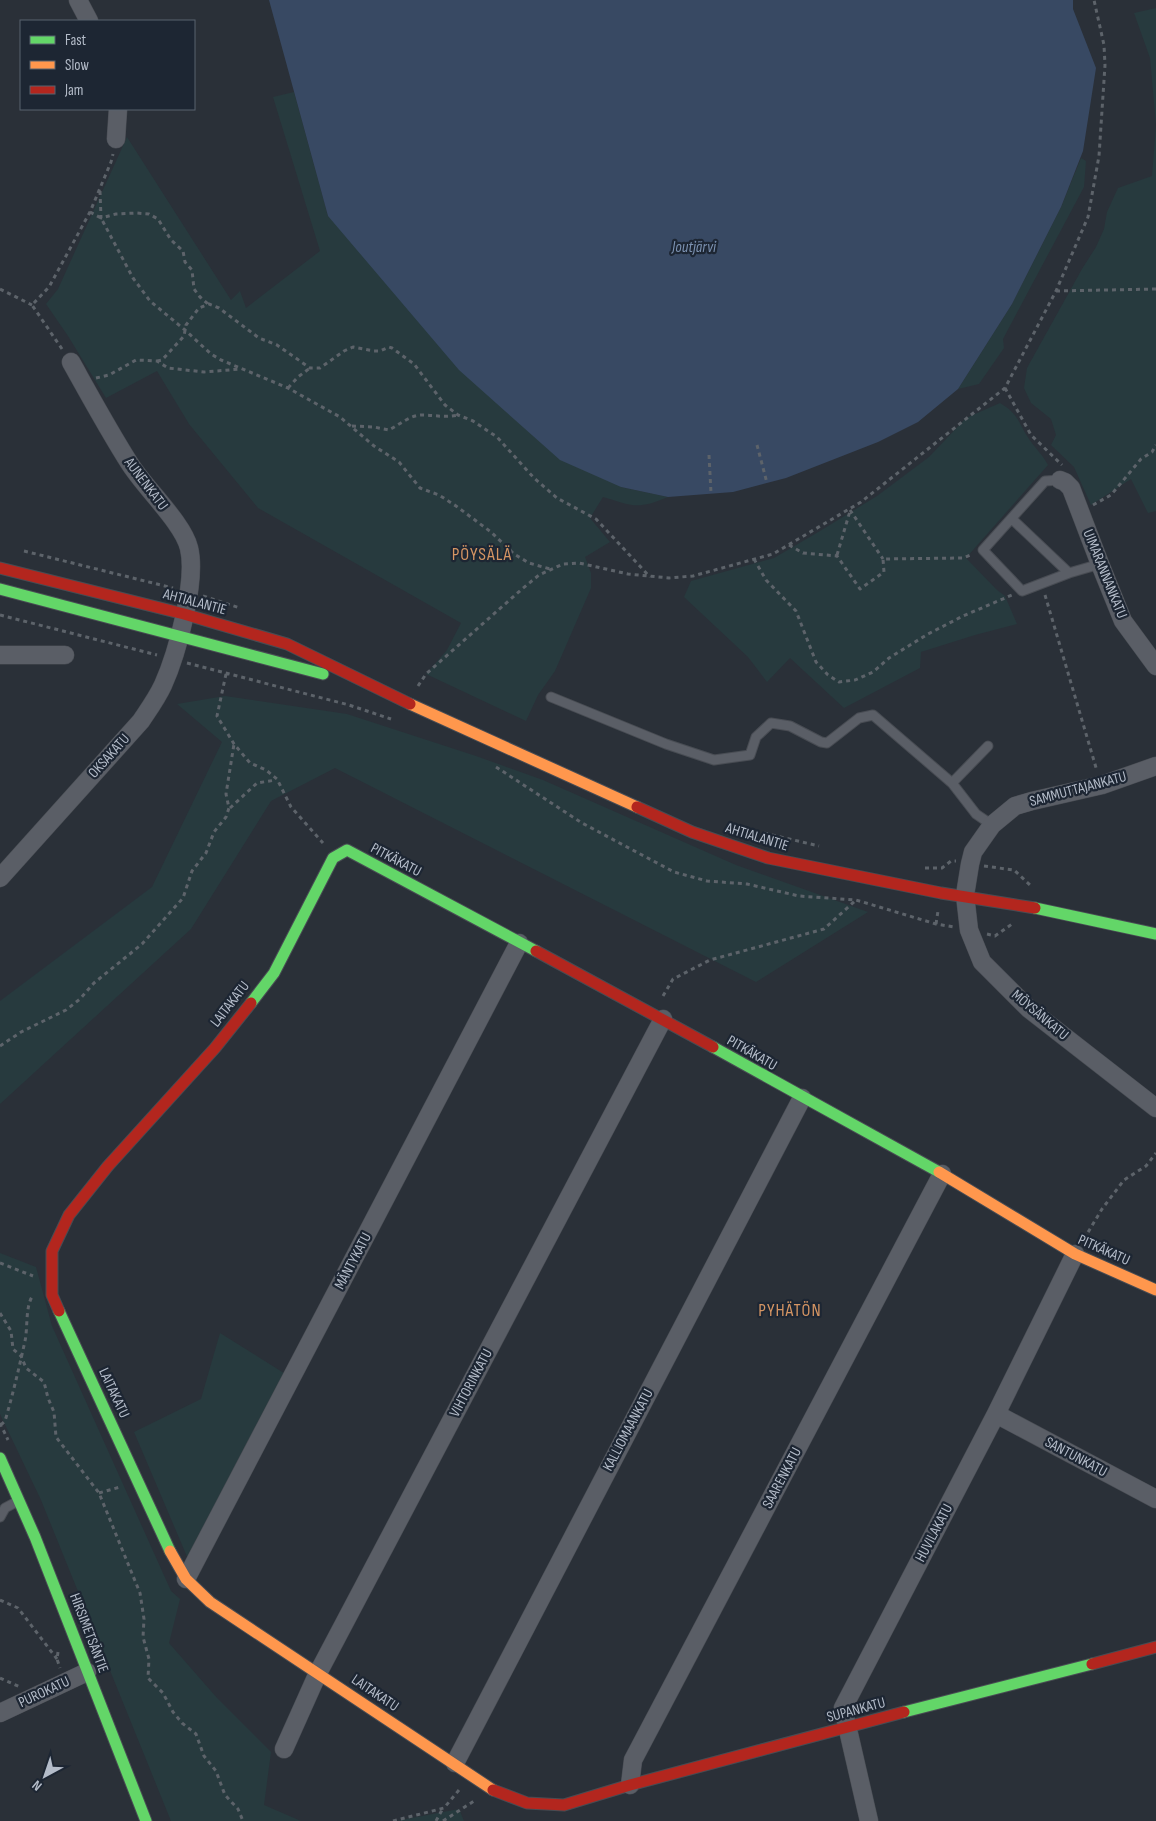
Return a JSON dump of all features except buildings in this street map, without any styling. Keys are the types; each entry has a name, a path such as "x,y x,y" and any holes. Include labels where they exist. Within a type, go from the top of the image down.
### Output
{"street":[{"path":"78,0 88,20"},
{"path":"116,139 118,110"},
{"name":"AUNENKATU","path":"71,362 131,466 172,518 189,546 191,578 184,614"},
{"name":"UIMARANNANKATU","path":"1061,473 1065,482 1071,488 1123,621 1156,666"},
{"name":"AHTIALANTIE","path":"0,568 184,614 287,644 374,688 623,801 701,835 768,858 846,875 941,893 964,895 1156,934"},
{"name":"AHTIALANTIE","path":"0,589 374,688"},
{"name":"OKSAKATU","path":"0,878 141,721 160,690 173,659 184,614"},
{"path":"0,655 65,655"},
{"name":"SAMMUTTAJANKATU","path":"964,895 974,852 992,825 1015,806 1102,785 1156,766"},
{"name":"PITKÄKATU","path":"333,858 347,850 658,1017 942,1174 1075,1254 1156,1290"},
{"name":"LAITAKATU","path":"333,858 274,973 215,1048 108,1166 69,1215 52,1251 52,1295 172,1554 186,1578 210,1602 494,1790 527,1803 566,1813"},
{"name":"MÖYSÄNKATU","path":"964,895 969,930 982,962 1029,1009 1156,1108"},
{"name":"MÄNTYKATU","path":"186,1578 519,943"},
{"name":"VIHTORINKATU","path":"284,1749 318,1673 658,1017"},
{"name":"KALLIOMAANKATU","path":"455,1763 802,1098"},
{"name":"SAARENKATU","path":"630,1785 633,1760 942,1174"},
{"name":"HUVILAKATU","path":"869,1821 843,1708 996,1414 1075,1254"},
{"name":"SANTUNKATU","path":"996,1414 1156,1499"},
{"name":"HIRSIMETSÄNTIE","path":"0,1458 20,1499 72,1629 87,1672 134,1784 146,1821"},
{"name":"SUPANKATU","path":"566,1813 630,1785 1156,1647"},
{"name":"PUROKATU","path":"0,1713 87,1672"}],"lane":[{"path":"1061,473 1045,481 983,550 1022,591 1042,585 1069,573 1100,564"},
{"path":"1012,519 1069,573"},
{"path":"551,697 666,744 714,760 750,755 756,737 771,723 790,726 820,742 827,743 859,718 873,715 952,782 976,814 992,825"},
{"path":"952,782 988,746"},
{"path":"0,1517 5,1508 20,1499"}],"path":[{"path":"416,689 426,674 522,588 551,569 563,564 579,563 651,577 669,578 693,576 773,554 850,510 1005,388 1056,291 1088,217 1099,156 1105,65 1104,45 1094,0"},
{"path":"32,306 49,287 90,212 111,162 116,139"},
{"path":"100,188 101,218 133,278 150,302 211,354 288,388 340,417 374,446 399,462 420,488 439,495 456,506 491,532 514,554 530,563 551,569"},
{"path":"90,212 101,218 116,214 136,213 148,214 158,219 171,240 183,251 185,262 192,270 194,289 200,297 208,304 219,308 259,338 277,345 310,368 320,368 344,351 354,347 374,351 392,348 414,364 445,404 458,415 473,421 497,437 534,478 557,498 596,519 651,577"},
{"path":"0,289 32,306 71,362"},
{"path":"1056,291 1156,289"},
{"path":"84,385 93,379 109,375 136,360 162,360 184,336 186,325 200,308 208,304"},
{"path":"157,361 168,368 204,372 241,368"},
{"path":"288,388 310,368"},
{"path":"1005,388 1031,435 1061,473"},
{"path":"351,426 389,430 411,417 421,415 450,417 458,415"},
{"path":"757,445 766,483"},
{"path":"1088,507 1111,495 1141,459 1152,452 1156,445"},
{"path":"709,454 711,493"},
{"path":"837,556 850,510"},
{"path":"788,545 804,553 837,556 860,589 884,572 883,559 850,510"},
{"path":"883,559 963,558 983,550"},
{"path":"754,559 766,580 796,611 816,662 828,675 839,682 855,680 874,672 889,658 921,638 963,616 1022,591"},
{"path":"1042,585 1102,785"},
{"path":"0,615 349,705 394,721"},
{"path":"226,674 217,716 234,744 250,763 266,770 277,779 290,807 322,842 333,858"},
{"path":"229,808 226,794 234,744"},
{"path":"496,767 582,823 674,872 707,881 747,884 800,896 856,900 936,924"},
{"path":"0,1046 21,1032 66,1010 80,1000 94,983 142,944 183,898 192,871 206,853 214,832 226,817 229,808 257,783 277,779"},
{"path":"942,868 951,861 1014,870 1036,890"},
{"path":"658,1017 673,979 710,960 824,929 856,900"},
{"path":"1075,1254 1102,1209 1124,1180 1146,1166 1156,1153"},
{"path":"0,1264 39,1278 51,1289"},
{"path":"1,1425 5,1421 16,1384 28,1323 28,1309 30,1299 34,1293"},
{"path":"0,1313 11,1331 13,1349 21,1356 26,1368 44,1382 54,1412 56,1437 99,1494 140,1593 144,1619 143,1637 149,1659 148,1678 164,1692 173,1712 182,1723 196,1734 204,1756 216,1771 225,1795 238,1809 243,1821"},
{"path":"0,1600 18,1608 57,1659"},
{"path":"436,1821 444,1808 472,1775"},
{"path":"443,1821 494,1790"},
{"path":"392,1821 444,1808"}],"green space":[{"path":"1156,8 1156,125 1150,58 1134,13"},
{"path":"294,92 328,216 621,487 668,497 649,504 635,505 603,497 590,518 610,542 585,557 591,573 591,588 555,671 538,695 526,721 426,674 447,650 461,623 258,508 189,424 157,371 106,398 46,304 58,289 127,137 231,300 240,291 246,308 320,251 273,97"},
{"path":"1156,125 1156,511 1148,513 1131,479 1091,505 1074,467 1051,445 1056,435 1051,419 1031,403 1024,388 1027,368 1096,247 1104,229 1107,212 1118,188 1152,176"},
{"path":"1081,158 1086,161 1084,187 1003,339 1004,348 979,384 958,389 1012,304 1061,207"},
{"path":"1000,403 1015,415 1029,439 1048,465 966,558 1005,596 1017,624 921,652 920,668 844,708 790,658 767,682 748,657 684,597 691,581 774,558 820,531 877,496 929,457 966,418"},
{"path":"225,696 347,714 476,756 543,780 736,865 868,912 756,982 335,768 271,801 191,929 0,1104 0,1001 152,887 222,742 177,704"},
{"path":"0,1253 36,1267 52,1326 171,1591 180,1599 169,1643 217,1698 271,1752 264,1805 301,1821 171,1821 41,1500 0,1414"},
{"path":"220,1333 298,1382 194,1573 134,1432 201,1399"},
{"path":"459,1809 464,1821 396,1821"}],"water":[{"name":"Joutjärvi","path":"269,0 1073,0 1073,9 1096,68 1083,151 1061,207 1012,304 958,389 918,422 878,442 786,478 733,492 668,497 621,487 560,460 459,370 328,216"}],"traffic: fast":[{"path":"0,589 323,674"},
{"path":"251,1003 274,973 333,858 347,850 536,951"},
{"path":"1035,908 1156,934"},
{"path":"713,1047 939,1172"},
{"path":"59,1311 170,1551"},
{"path":"0,1458 35,1537 146,1821"},
{"path":"904,1712 1092,1664"}],"traffic: slow":[{"path":"410,704 637,807"},
{"path":"939,1172 1075,1254 1156,1290"},
{"path":"170,1551 186,1579 210,1602 493,1790"}],"traffic: jam":[{"path":"0,568 184,614 287,644 410,704"},
{"path":"637,807 692,832 768,858 941,893 1035,908"},
{"path":"536,951 713,1047"},
{"path":"59,1311 52,1295 52,1251 69,1215 108,1166 215,1048 251,1003"},
{"path":"1092,1664 1156,1647"},
{"path":"493,1790 527,1803 564,1805 630,1785 904,1712"}],"district":[{"name":"PÖYSÄLÄ","path":"482,554"},
{"name":"PYHÄTÖN","path":"790,1310"}]}
